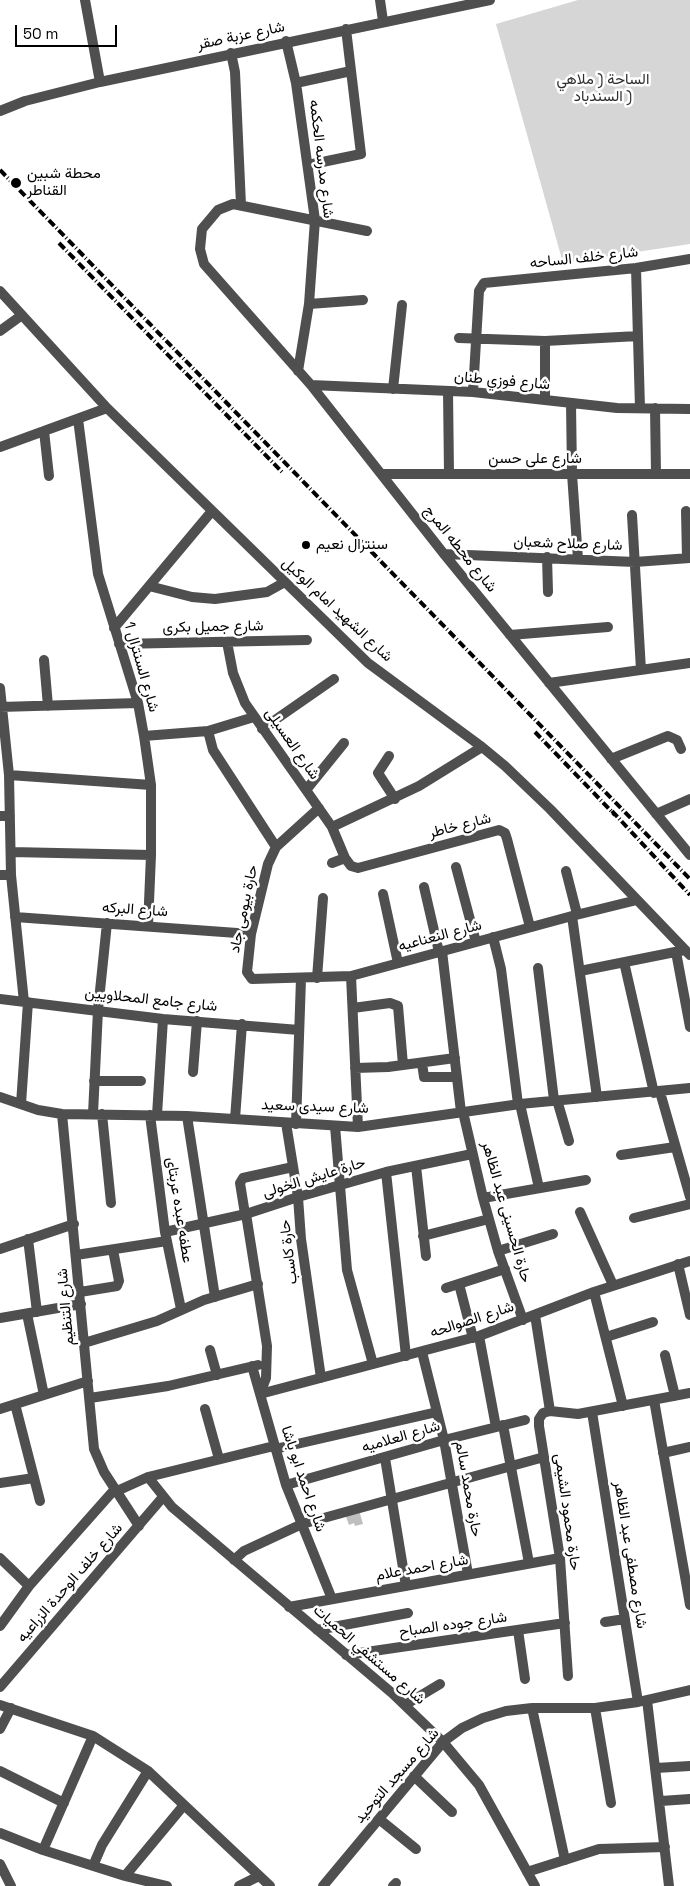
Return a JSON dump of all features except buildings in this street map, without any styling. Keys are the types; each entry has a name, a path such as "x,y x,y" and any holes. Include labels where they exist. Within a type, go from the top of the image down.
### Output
{"street":[{"path":"85,0 100,82"},
{"path":"380,0 383,21"},
{"name":"شارع عزبة صقر","path":"0,110 25,101 100,82 467,2 490,0"},
{"path":"308,165 361,154 346,29"},
{"name":"شارع مدرسه الحكمه","path":"286,41 296,83 315,220 309,304 298,371"},
{"path":"231,53 235,72 241,206 367,231"},
{"path":"296,83 351,71"},
{"name":"شارع محطه المرج","path":"241,206 225,206 218,210 202,230 200,249 204,264 311,385 444,554 690,856"},
{"name":"شارع خلف الساحه","path":"476,338 481,285 636,268 690,259"},
{"path":"636,268 640,408"},
{"name":"شارع الشهيد امام الوكيل","path":"0,291 107,408 368,663 482,746 528,788 637,900 684,952"},
{"path":"309,304 363,300"},
{"path":"393,389 402,305"},
{"path":"0,331 22,315"},
{"path":"459,338 545,341 638,336"},
{"path":"473,392 476,338"},
{"path":"545,341 545,400"},
{"name":"شارع فوزي طنان","path":"311,385 473,392 571,404 690,409"},
{"path":"448,391 449,474"},
{"path":"571,404 572,474 578,559"},
{"path":"0,447 107,408"},
{"path":"655,408 656,474"},
{"name":"شارع السنترال 1","path":"78,419 98,574 138,703 151,785 152,855 148,926"},
{"path":"44,431 49,476"},
{"name":"شارع على حسن","path":"381,474 690,474"},
{"path":"114,628 212,511"},
{"path":"686,511 688,558"},
{"path":"632,515 641,670"},
{"name":"شارع صلاح شعبان","path":"444,554 635,562 688,558"},
{"path":"546,557 548,592"},
{"path":"149,586 192,597 215,599 267,592 285,582"},
{"path":"510,635 608,627"},
{"name":"شارع جميل بكرى","path":"119,644 307,640"},
{"name":"شارع العسيلى","path":"227,642 233,673 245,703 319,808 332,828 346,858"},
{"path":"44,660 48,706"},
{"path":"549,684 690,663"},
{"path":"262,729 334,679"},
{"path":"0,688 9,775 5,816 11,852 11,875 26,1002 20,1104"},
{"path":"2,707 138,703"},
{"path":"144,736 208,731 254,717"},
{"path":"208,731 213,750 276,847"},
{"path":"611,759 668,736 677,740 681,749"},
{"path":"306,790 344,743"},
{"path":"332,828 395,799 443,773 482,746"},
{"path":"389,756 378,773 395,799"},
{"path":"9,775 151,785"},
{"path":"656,814 690,798"},
{"name":"حارة بيومى جاد","path":"248,976 251,934 268,864 276,847 319,808"},
{"name":"شارع خاطر","path":"346,858 351,866 358,868 499,830 505,833 507,839 530,927"},
{"path":"11,852 152,855"},
{"path":"332,863 346,858"},
{"path":"456,867 476,942"},
{"path":"566,871 575,915 580,971 597,1097"},
{"path":"0,874 11,875"},
{"name":"حارة الحسينى عبد الظاهر","path":"424,887 441,952 462,1112 498,1251 523,1320"},
{"path":"382,894 398,963"},
{"path":"317,978 323,898"},
{"name":"شارع النعناعيه","path":"248,976 256,980 351,976 637,900"},
{"name":"شارع البركه","path":"16,916 251,934"},
{"path":"107,923 98,1010 94,1081 97,1114 111,1203"},
{"path":"493,938 501,969 519,1104 539,1188"},
{"path":"580,971 684,952 690,1026"},
{"path":"624,962 657,1092 690,1197"},
{"path":"538,968 555,1100 569,1140"},
{"path":"351,976 358,1126"},
{"name":"حارة كاسب","path":"301,979 299,1030 291,1124 293,1167 298,1197 300,1239 321,1378"},
{"name":"شارع جامع المحلاويين","path":"0,999 163,1019 299,1030"},
{"path":"352,1008 390,1003 398,1006 403,1065"},
{"name":"عطفه عبده عربتاى","path":"163,1019 154,1115 166,1237 182,1309"},
{"path":"193,1072 197,1021"},
{"path":"235,1119 242,1024"},
{"path":"355,1068 403,1065 455,1058"},
{"path":"422,1062 424,1077 457,1077"},
{"path":"94,1081 142,1081"},
{"name":"شارع سيدى سعيد","path":"0,1097 62,1114 187,1116 291,1124 358,1126 519,1104 690,1088"},
{"name":"شارع التنظيم","path":"62,1114 94,1449 98,1461 139,1526"},
{"path":"187,1116 215,1297"},
{"path":"335,1126 347,1270 373,1364"},
{"path":"621,1155 675,1147"},
{"name":"حارة عايش الخولى","path":"76,1255 113,1250 166,1237 203,1224 246,1214 386,1172 472,1154"},
{"path":"416,1166 426,1256"},
{"path":"260,1394 266,1378 268,1362 258,1284 241,1180 293,1167"},
{"path":"386,1172 406,1356"},
{"path":"483,1198 586,1180"},
{"path":"634,1218 690,1204"},
{"path":"580,1212 613,1285"},
{"path":"424,1236 489,1219"},
{"path":"0,1249 74,1224"},
{"path":"498,1251 553,1234"},
{"path":"28,1239 37,1312"},
{"path":"80,1292 116,1286 119,1280 113,1250"},
{"name":"شارع الصوالحه","path":"260,1394 476,1337 613,1285 678,1264 690,1262"},
{"path":"678,1264 690,1315"},
{"path":"446,1288 505,1269"},
{"path":"84,1343 157,1321 182,1309 258,1284"},
{"path":"459,1284 476,1337 511,1466 529,1564"},
{"path":"594,1292 623,1406"},
{"path":"0,1318 81,1304"},
{"path":"27,1314 44,1395"},
{"path":"535,1315 550,1411 578,1414 690,1393"},
{"path":"606,1337 653,1322"},
{"path":"210,1350 217,1375"},
{"name":"حارة محمد سالم","path":"422,1352 444,1440 468,1574"},
{"path":"665,1355 674,1396"},
{"path":"90,1398 168,1386 268,1362"},
{"name":"شارع احمد ابو باشا","path":"252,1366 286,1485 332,1599"},
{"path":"0,1409 88,1381"},
{"path":"654,1400 690,1605"},
{"path":"15,1404 40,1501"},
{"path":"205,1408 219,1459"},
{"name":"حارة محمود الشيمى","path":"550,1411 543,1413 539,1419 560,1558 568,1676"},
{"path":"1,1624 29,1586 116,1490 148,1477 219,1459 437,1412"},
{"name":"شارع مصطفى عبد الظاهر","path":"592,1412 625,1619 656,1768 669,1886"},
{"name":"شارع العلاميه","path":"286,1485 444,1440 525,1420"},
{"path":"663,1453 690,1447"},
{"path":"234,1560 244,1551 302,1524 544,1457"},
{"path":"385,1458 406,1586"},
{"name":"شارع مستشفي الحميات","path":"148,1477 163,1498 405,1705 443,1742 479,1785 534,1886"},
{"path":"0,1483 34,1478"},
{"name":"شارع خلف الوحدة الزراعيه","path":"0,1688 163,1498"},
{"path":"0,1558 29,1586"},
{"name":"شارع احمد علام","path":"289,1607 560,1558"},
{"path":"316,1630 408,1613"},
{"path":"605,1622 625,1619"},
{"name":"شارع جوده الصباح","path":"346,1655 565,1624"},
{"path":"518,1630 525,1679"},
{"path":"405,1705 440,1684"},
{"name":"شارع مسجد التوحيد","path":"323,1886 443,1742 462,1728 483,1718 506,1711 532,1708 595,1708 642,1701 690,1690"},
{"path":"0,1705 93,1736 148,1771 270,1886"},
{"path":"0,1730 12,1708"},
{"path":"532,1708 565,1860"},
{"path":"595,1708 611,1803"},
{"path":"43,1850 93,1736"},
{"path":"656,1768 690,1766"},
{"path":"93,1866 108,1835 148,1771"},
{"path":"0,1772 64,1802"},
{"path":"414,1776 452,1812"},
{"path":"660,1801 690,1800"},
{"path":"125,1876 184,1805"},
{"path":"379,1819 416,1849"},
{"path":"0,1833 43,1850 93,1866 167,1886"},
{"path":"527,1872 609,1848 665,1847"},
{"path":"0,1864 11,1886"},
{"path":"240,1886 259,1876"}],"green space":[{"name":"الساحة ( ملاهي السندباد )","path":"578,0 690,0 690,244 563,263 496,24"}],"railway":[{"path":"0,170 690,879"},
{"path":"59,243 282,472"},
{"path":"535,732 615,815"},
{"path":"612,811 690,895"}],"place":[{"name":"محطة شبين القناطر","path":"16,183"},
{"name":"سنترال نعيم","path":"306,545"}]}
